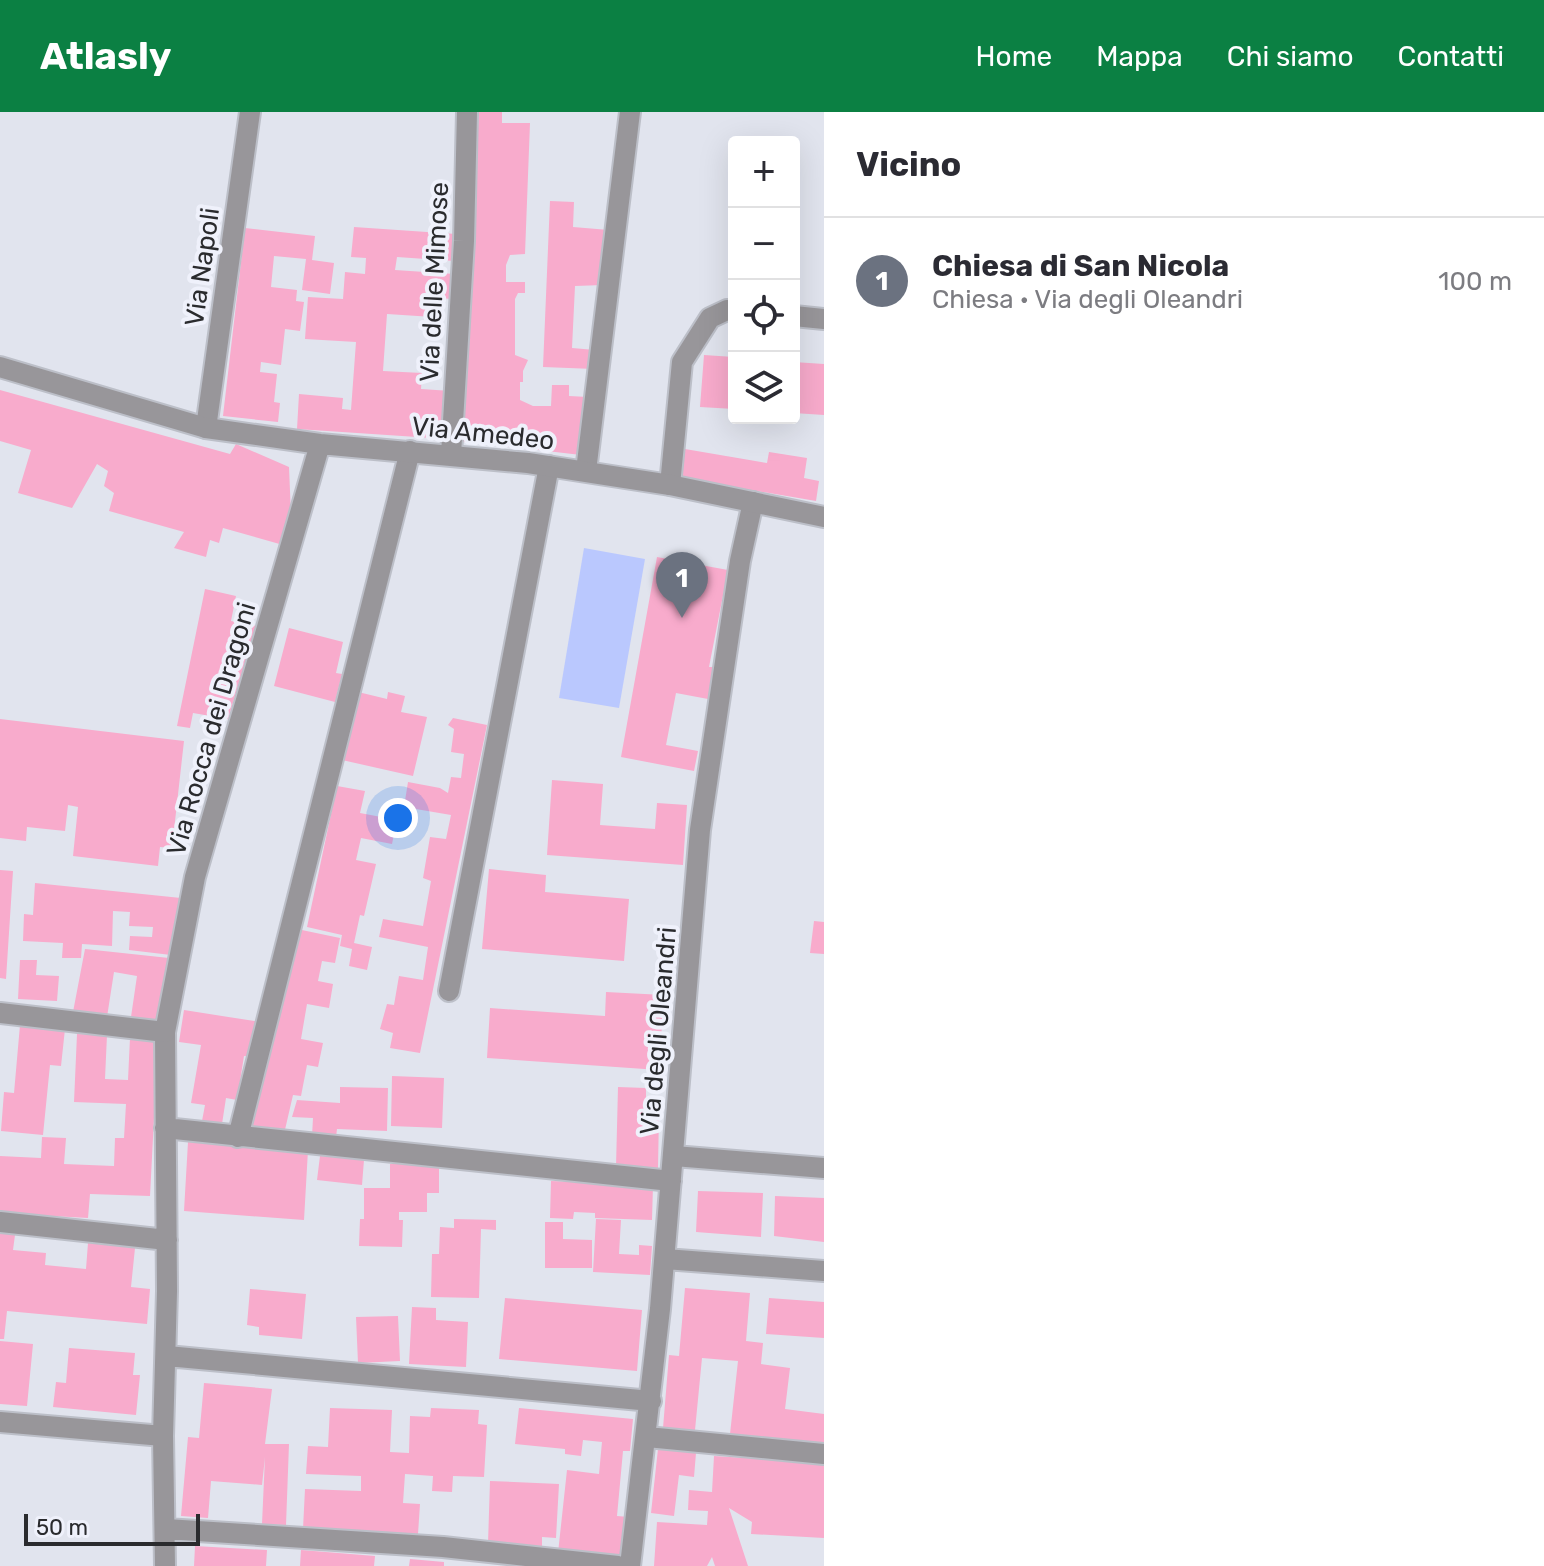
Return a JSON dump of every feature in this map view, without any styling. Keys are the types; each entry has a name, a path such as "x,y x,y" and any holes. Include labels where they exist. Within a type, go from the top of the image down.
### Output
{"street":[{"name":"Via Napoli","path":"206,428 250,112"},
{"name":"Via delle Mimose","path":"451,454 464,241 467,112"},
{"path":"586,471 630,112"},
{"path":"670,485 682,362 710,318 728,310"},
{"path":"800,317 824,319"},
{"name":"Via Amedeo","path":"0,367 206,428 320,444 451,454 586,471 824,517"},
{"name":"Via Rocca dei Dragoni","path":"165,1566 165,1032 195,877 320,444"},
{"path":"238,1137 410,451"},
{"path":"449,991 549,466"},
{"name":"Via degli Oleandri","path":"630,1566 665,1259 700,830 740,561 753,502"},
{"path":"0,1013 165,1032"},
{"path":"165,1128 671,1181"},
{"path":"674,1156 824,1168"},
{"path":"0,1222 167,1240"},
{"path":"665,1259 824,1271"},
{"path":"167,1356 651,1401"},
{"path":"0,1422 163,1436"},
{"path":"647,1437 824,1454"},
{"path":"166,1529 443,1547 618,1566"}],"shaded area":[{"path":"584,548 645,559 619,708 559,698"}],"building":[{"path":"479,112 502,112 502,123 530,123 525,254 510,255 506,265 506,282 525,282 525,293 518,293 515,299 515,355 528,360 523,371 523,382 520,382 520,400 533,406 551,406 552,385 569,385 569,396 588,397 581,455 459,441"},
{"path":"550,201 574,202 573,227 609,230 603,285 575,286 572,348 595,350 594,369 543,367"},
{"path":"354,227 456,234 454,261 397,257 395,270 455,274 454,299 435,298 433,317 387,314 383,371 422,373 421,389 451,391 447,439 297,429 299,394 343,398 342,409 351,410 356,342 305,339 308,297 343,299 345,272 365,274 366,258 351,257"},
{"path":"245,228 315,236 312,260 334,263 330,294 302,290 306,259 274,256 271,287 297,290 296,301 304,302 300,331 285,329 281,365 261,362 260,372 277,374 274,402 280,403 278,422 223,416"},
{"path":"704,355 728,357 728,409 700,407"},
{"path":"800,362 824,364 824,415 800,413"},
{"path":"0,390 230,454 236,444 289,467 291,515 283,545 223,528 219,543 210,540 206,557 174,548 184,532 109,511 114,493 104,486 108,471 97,464 72,508 18,493 31,450 0,441"},
{"path":"685,449 767,463 769,452 807,458 804,478 819,481 816,501 680,478"},
{"path":"657,557 728,570 709,667 714,667 708,699 676,693 666,745 698,751 694,771 621,757"},
{"path":"205,589 236,596 231,621 256,626 228,719 193,713 190,728 177,726"},
{"path":"289,628 343,642 336,673 342,674 335,702 274,686"},
{"path":"354,691 387,699 388,692 405,696 401,712 427,717 413,776 342,760"},
{"path":"453,718 487,725 420,1053 390,1048 393,1033 380,1029 387,1004 394,1005 399,976 423,980 428,947 379,937 383,919 423,926 431,881 423,878 430,837 446,839 451,815 404,807 408,782 440,788 448,793 451,777 461,778 464,754 451,752 454,729 448,725"},
{"path":"0,719 184,741 172,848 160,847 158,866 73,856 78,807 68,805 65,831 27,827 26,841 0,838"},
{"path":"552,780 603,784 600,825 655,829 657,803 687,805 683,865 547,855"},
{"path":"337,786 365,791 360,813 397,820 392,844 361,838 356,860 376,864 354,943 372,947 367,970 349,966 352,949 340,946 342,935 307,927"},
{"path":"489,869 546,875 545,892 629,899 624,961 482,949"},
{"path":"0,870 13,871 6,979 0,978"},
{"path":"35,883 181,898 171,955 129,950 130,936 152,937 153,927 129,926 130,912 113,911 112,946 82,944 81,958 62,958 63,943 23,941 24,914 33,915"},
{"path":"814,921 824,922 824,954 810,953"},
{"path":"297,929 340,938 335,963 322,961 318,981 333,984 329,1008 307,1004 301,1039 323,1043 318,1067 307,1065 301,1096 293,1095 284,1134 246,1125"},
{"path":"85,949 169,958 160,1021 131,1017 137,976 114,972 107,1017 73,1012"},
{"path":"20,960 37,960 36,975 59,976 57,1001 18,999"},
{"path":"606,992 664,995 659,1070 487,1058 490,1008 605,1016"},
{"path":"184,1010 260,1022 254,1057 244,1056 237,1100 226,1098 222,1124 202,1121 205,1105 191,1103 201,1045 179,1042"},
{"path":"20,1025 65,1029 61,1066 50,1065 43,1135 1,1131 4,1092 14,1093"},
{"path":"77,1034 107,1035 105,1079 128,1080 130,1038 158,1040 150,1196 90,1194 88,1218 0,1213 0,1156 41,1158 42,1137 66,1138 64,1164 114,1166 115,1138 124,1138 126,1104 74,1102"},
{"path":"392,1076 444,1078 442,1128 391,1126"},
{"path":"340,1087 388,1088 387,1131 337,1129 336,1137 312,1136 313,1118 292,1117 297,1100 340,1103"},
{"path":"618,1087 646,1088 646,1112 659,1113 658,1168 616,1167"},
{"path":"188,1142 308,1150 304,1220 184,1211"},
{"path":"320,1156 364,1160 362,1185 317,1180"},
{"path":"390,1164 439,1164 439,1193 427,1193 427,1212 399,1212 399,1220 403,1220 402,1247 359,1246 360,1219 364,1219 364,1188 390,1188"},
{"path":"551,1181 653,1185 652,1220 595,1218 595,1213 574,1212 573,1219 550,1218"},
{"path":"698,1191 763,1193 761,1237 696,1232"},
{"path":"775,1196 824,1198 824,1242 774,1236"},
{"path":"454,1219 496,1220 496,1230 481,1229 479,1298 431,1297 432,1254 439,1254 440,1227 454,1228"},
{"path":"596,1219 621,1220 619,1254 639,1255 639,1245 652,1246 650,1275 593,1272"},
{"path":"545,1222 563,1222 563,1239 592,1240 592,1268 545,1268"},
{"path":"0,1233 15,1235 13,1250 46,1253 45,1265 86,1269 88,1243 135,1248 131,1287 150,1289 147,1324 7,1311 4,1339 0,1339"},
{"path":"685,1288 750,1293 746,1341 763,1343 761,1364 790,1368 785,1409 824,1414 824,1445 730,1434 738,1361 702,1358 695,1430 663,1428 669,1355 679,1356"},
{"path":"250,1289 306,1294 302,1339 259,1335 259,1327 247,1325"},
{"path":"505,1298 642,1310 637,1371 499,1359"},
{"path":"769,1298 824,1302 824,1338 766,1334"},
{"path":"412,1307 436,1308 436,1320 468,1322 466,1367 409,1364"},
{"path":"398,1316 400,1361 358,1363 356,1317"},
{"path":"0,1341 33,1344 27,1406 0,1404"},
{"path":"69,1348 135,1353 133,1375 140,1375 136,1415 53,1407 56,1382 66,1383"},
{"path":"204,1383 272,1389 265,1444 289,1444 286,1525 262,1524 265,1457 262,1485 211,1481 208,1518 181,1516 188,1437 199,1438"},
{"path":"330,1408 392,1410 390,1452 409,1453 410,1416 430,1417 431,1408 479,1410 478,1424 487,1425 484,1477 453,1476 452,1492 432,1491 433,1476 405,1474 403,1503 420,1504 418,1534 303,1529 305,1489 361,1491 361,1476 306,1474 308,1446 328,1447"},
{"path":"519,1408 633,1419 630,1451 623,1451 617,1516 629,1517 624,1560 558,1553 567,1470 599,1474 602,1442 583,1440 581,1456 565,1454 565,1449 515,1444"},
{"path":"658,1449 696,1453 694,1477 679,1475 674,1516 651,1513"},
{"path":"714,1456 824,1463 824,1538 751,1534 752,1522 729,1508 748,1566 715,1566 712,1557 707,1566 654,1566 657,1522 707,1525 708,1511 688,1510 689,1490 712,1492"},
{"path":"490,1481 559,1484 556,1538 542,1537 542,1546 488,1544"},
{"path":"195,1546 267,1550 266,1566 194,1566"},
{"path":"301,1550 375,1556 374,1566 300,1566"},
{"path":"410,1559 444,1562 444,1566 409,1566"}],"place":[{"name":"Chiesa di San Nicola","path":"682,618"}]}
